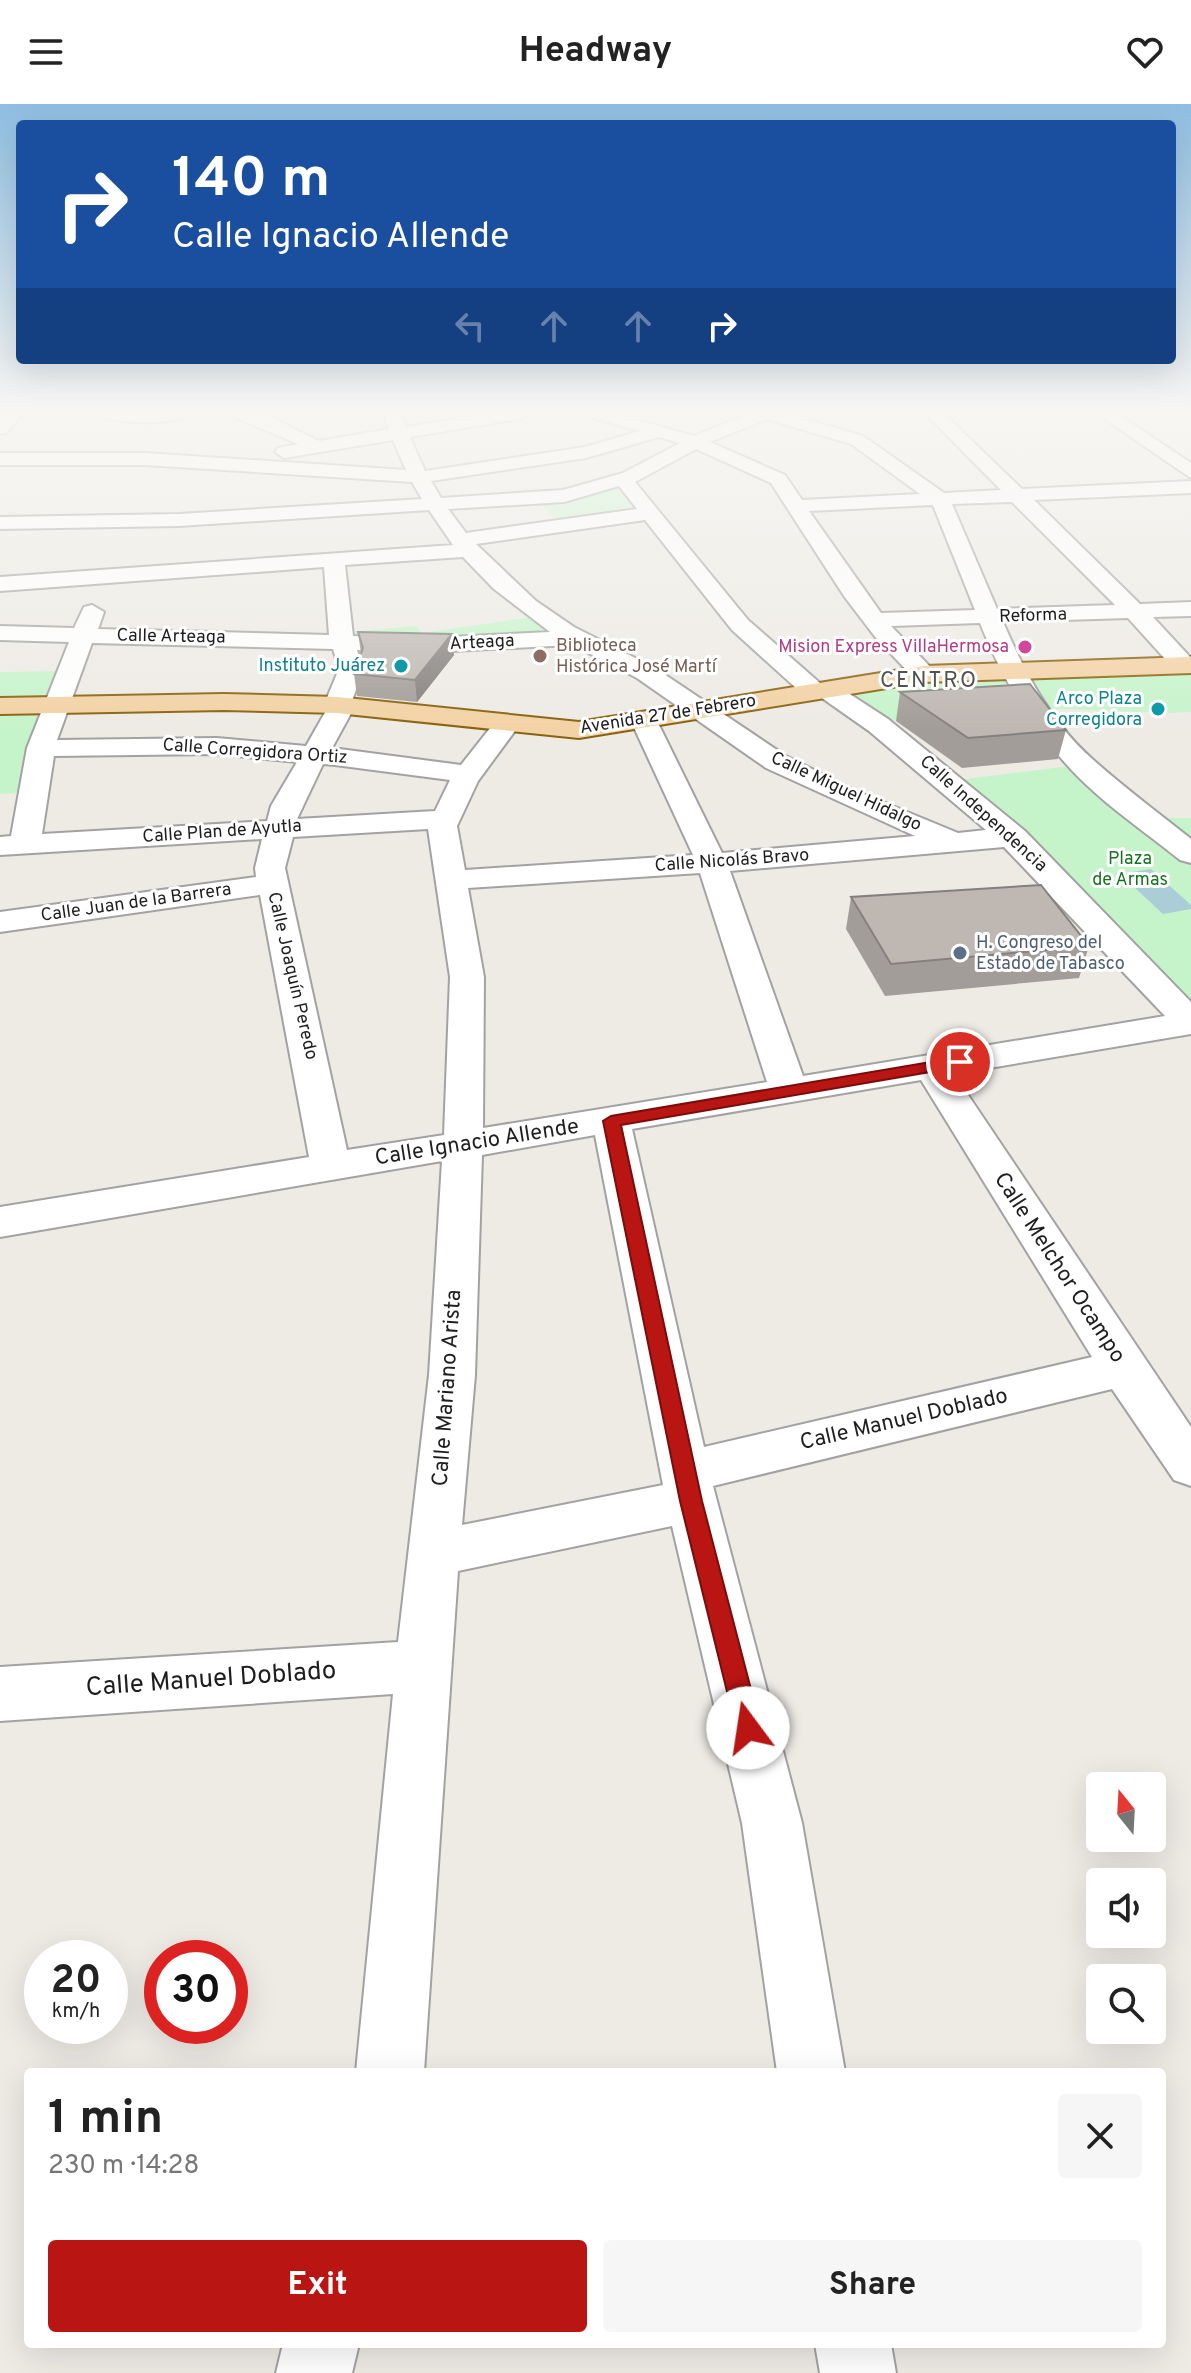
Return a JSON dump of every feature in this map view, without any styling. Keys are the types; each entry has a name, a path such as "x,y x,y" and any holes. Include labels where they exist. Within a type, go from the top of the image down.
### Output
{"main road":[{"name":"Avenida 27 de Febrero","path":"0,706 339,706 579,730 924,674 1188,665"}],"street":[{"path":"0,523 163,519"},
{"name":"Calle Miguel Hidalgo","path":"446,519 464,545 531,610 574,638 644,672 780,764 959,844"},
{"path":"0,584 334,561 464,545 618,519"},
{"name":"Calle Independencia","path":"658,519 740,625 821,691 877,722 1014,837 1191,1023"},
{"path":"806,519 874,620 924,674"},
{"path":"948,519 1011,669 1078,761 1172,818 1191,854"},
{"path":"1040,519 1188,665"},
{"path":"13,845 56,704 107,577 124,521"},
{"name":"Calle Joaquín Peredo","path":"331,1166 300,1000 271,884 270,868 278,829 339,706 351,673 342,641 334,561"},
{"name":"Reforma","path":"874,620 1191,609"},
{"name":"Calle Arteaga","path":"0,633 342,641"},
{"name":"Arteaga","path":"342,641 451,645 574,638"},
{"path":"644,721 712,863 789,1090"},
{"path":"444,819 468,774 507,724"},
{"name":"Calle Corregidora Ortiz","path":"41,748 172,744 313,754 468,774"},
{"name":"Calle Plan de Ayutla","path":"13,845 444,819"},
{"name":"Calle Mariano Arista","path":"391,2068 398,2015 423,1666 452,1375 463,1145 468,985 442,828 444,819"},
{"name":"Calle Nicolás Bravo","path":"450,880 712,863 1014,837"},
{"name":"Calle Juan de la Barrera","path":"0,922 271,884"},
{"name":"Calle Ignacio Allende","path":"0,1222 1191,1023"},
{"name":"Calle Melchor Ocampo","path":"931,1067 1123,1368 1191,1466"},
{"path":"611,1121 688,1486 772,1823 810,2068"},
{"name":"Calle Manuel Doblado","path":"434,1553 1123,1368"},
{"name":"Calle Manuel Doblado","path":"0,1694 423,1666"},
{"path":"314,2373 320,2348"},
{"path":"854,2348 858,2373"}],"green space":[{"path":"554,519 611,519 561,526"},
{"path":"532,617 564,637 357,641 350,632 416,626 422,633"},
{"path":"69,671 34,792 0,794 0,672"},
{"path":"1191,673 1191,712 1035,708 877,722 827,690 872,682"},
{"name":"Plaza de Armas","path":"1095,763 1162,818 1191,818 1191,1023 949,781"}],"water":[{"path":"1151,869 1191,905 1191,909 1163,914 1120,874"}],"building":[{"path":"358,632 452,634 415,680 354,674 363,648"},
{"path":"1030,684 1066,730 968,738 900,692"},
{"path":"1041,885 1089,946 891,964 851,897"}],"place":[{"name":"Mision Express VillaHermosa","path":"1025,647"},
{"name":"Biblioteca Histórica José Martí","path":"540,656"},
{"name":"Instituto Juárez","path":"401,666"},
{"name":"Arco Plaza Corregidora","path":"1158,709"},
{"name":"H. Congreso del Estado de Tabasco","path":"960,953"}],"district":[{"name":"CENTRO","path":"929,681"}],"route":[{"path":"748,1728 691,1501 611,1121 960,1062"}]}
